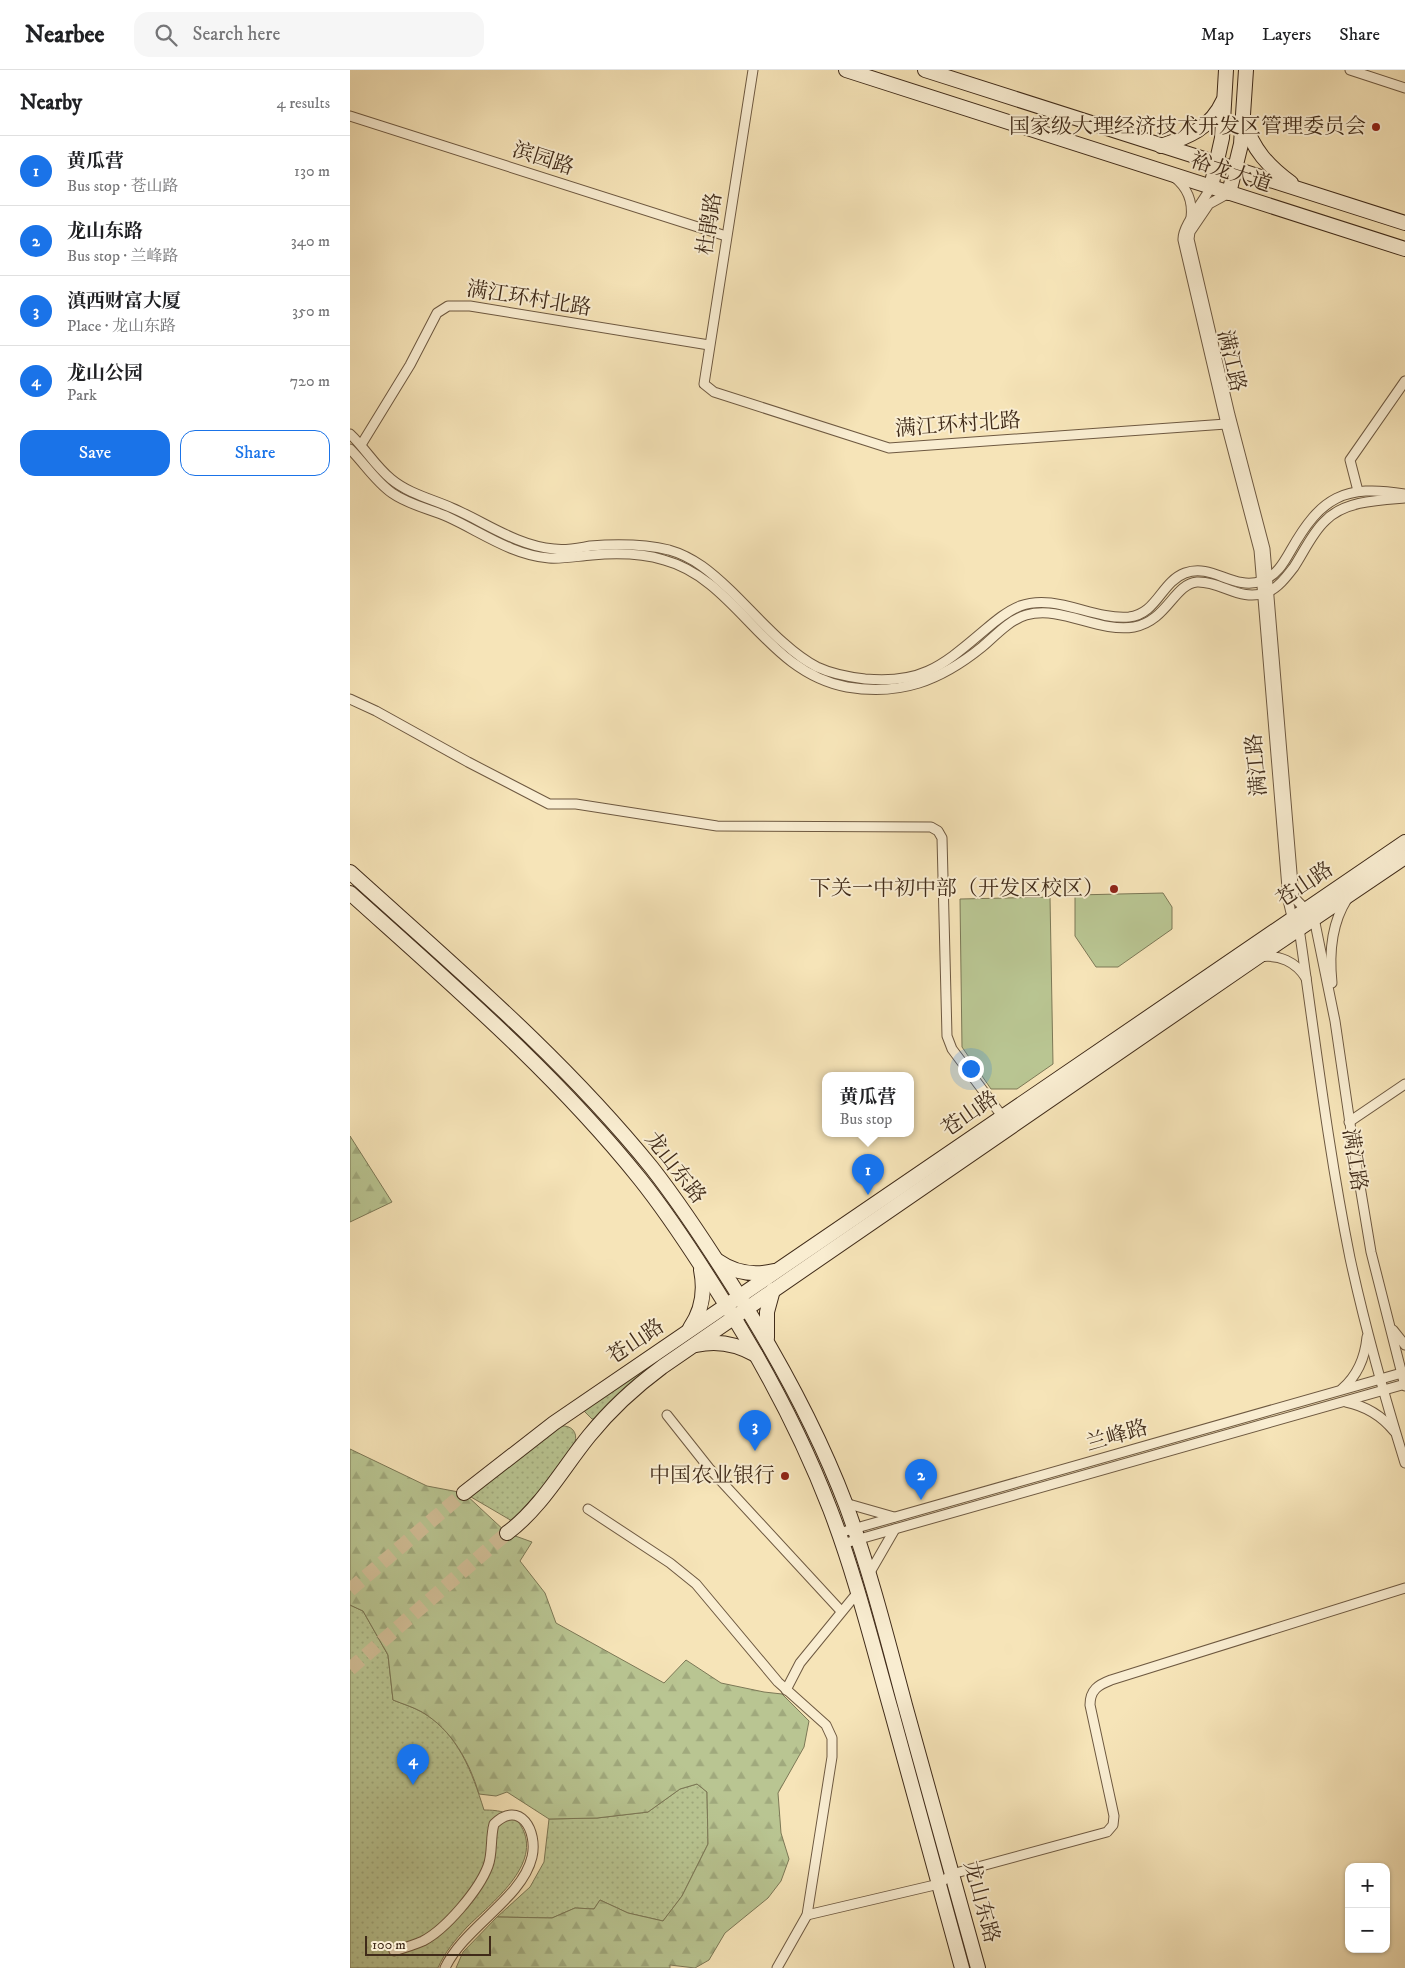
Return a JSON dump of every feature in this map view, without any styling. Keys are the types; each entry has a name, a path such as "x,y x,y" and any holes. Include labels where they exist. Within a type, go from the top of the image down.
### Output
{"main road":[{"name":"裕龙大道","path":"846,70 1405,249"},
{"name":"裕龙大道","path":"924,70 1405,224"},
{"name":"满江路","path":"1212,187 1222,138 1226,70"},
{"path":"1229,193 1241,144 1246,70"},
{"path":"1161,146 1188,137 1202,128 1216,114 1224,98"},
{"path":"1243,114 1249,135 1260,155 1273,169 1304,191"},
{"name":"苍山路","path":"507,1532 535,1504 590,1434 614,1408 651,1375 734,1317 743,1302 781,1268 1002,1116 1296,923 1405,842"},
{"name":"苍山路","path":"1310,913 1353,892 1405,857"},
{"name":"龙山东路","path":"350,872 510,1016 577,1083 652,1169 684,1212 768,1344 808,1416 856,1534 869,1574 978,1968"},
{"name":"龙山东路","path":"350,893 499,1028 566,1094 640,1179 665,1211 756,1354 804,1446 840,1538 858,1592 962,1968"},
{"name":"苍山路","path":"464,1494 554,1422 726,1305 743,1302 773,1290 1257,957 1296,923"},
{"path":"715,1258 732,1269 746,1273 767,1273 781,1268"},
{"path":"687,1332 696,1317 702,1299 703,1280 699,1262"},
{"path":"768,1344 766,1320 773,1290"},
{"path":"693,1345 724,1343 741,1347 756,1354"}],"street":[{"name":"杜鹃路","path":"704,384 753,70"},
{"path":"1350,70 1405,88"},
{"name":"滨园路","path":"350,116 726,236"},
{"path":"1167,173 1182,184 1188,194 1191,219"},
{"name":"满江路","path":"1212,187 1183,232 1184,246 1226,424 1257,538 1264,580"},
{"name":"满江路","path":"1229,193 1209,204 1191,229 1189,239 1228,406 1263,537 1264,580 1288,900 1296,923 1307,980 1341,1210 1350,1256 1365,1320 1405,1463"},
{"name":"满江环村北路","path":"361,446 410,365 437,312 444,307 454,305 470,306 709,344"},
{"path":"1358,491 1350,460 1405,381"},
{"name":"满江环村北路","path":"704,384 714,392 889,448 1226,424"},
{"path":"350,434 382,472 400,486 455,509 522,542 542,548 560,550 602,545 646,546 671,551 690,558 712,573 794,651 822,669 843,676 862,679 908,678 926,673 944,664 1008,612 1019,606 1035,603 1060,605 1112,616 1135,616 1152,606 1177,577 1192,572 1212,573 1242,584 1264,580 1280,568 1312,517 1324,505 1345,494 1358,491 1383,490 1405,494"},
{"path":"350,449 383,485 394,494 519,552 552,558 603,554 638,555 660,558 677,564 714,589 784,656 817,679 861,689 880,690 902,688 920,683 945,672 972,655 1013,621 1031,614 1057,614 1119,627 1144,624 1160,614 1184,587 1195,582 1242,594 1265,593 1276,587 1285,578 1327,519 1352,506 1370,500 1405,498"},
{"path":"1300,535 1311,541"},
{"name":"满江路","path":"1265,593 1294,898 1310,913 1334,1021 1371,1252 1405,1385"},
{"path":"980,634 988,642"},
{"path":"817,679 822,669"},
{"path":"350,700 549,804 576,804 717,826 931,827 938,831 942,838 947,1036 957,1056 1002,1116"},
{"path":"1334,1021 1331,964 1332,938 1339,915 1353,892"},
{"path":"1257,957 1272,956 1286,960 1298,968 1307,980"},
{"path":"1349,1122 1405,1084"},
{"path":"1386,1316 1394,1331 1405,1345"},
{"path":"1340,1390 1357,1371 1364,1355 1367,1338 1365,1320"},
{"name":"兰峰路","path":"856,1534 894,1517 1403,1372"},
{"name":"兰峰路","path":"840,1538 895,1529 1405,1385"},
{"path":"1344,1402 1360,1406 1375,1414 1396,1433"},
{"path":"667,1415 709,1468 841,1611"},
{"path":"845,1503 894,1517"},
{"path":"588,1509 690,1578 769,1672 786,1690 826,1725 830,1731 833,1742 832,1757 807,1915 777,1968"},
{"path":"869,1574 895,1529"},
{"path":"807,1915 938,1884 952,1874 1102,1834 1112,1828 1114,1821 1090,1705 1091,1693 1100,1685 1405,1588"},
{"path":"786,1690 800,1663 858,1592"},
{"path":"394,1951 422,1942 444,1926 468,1898 489,1865 494,1824 503,1817 516,1816 522,1818 528,1823 533,1838 532,1857 528,1868 521,1880 506,1897 467,1937 445,1968"}],"green space":[{"path":"1163,893 1172,907 1172,929 1118,967 1096,967 1075,936 1075,895"},
{"path":"1050,897 1053,1064 1017,1089 991,1089 962,1047 960,899"},
{"path":"350,1136 392,1202 350,1222"},
{"path":"688,1336 689,1341 595,1419 592,1419 584,1411"},
{"path":"561,1426 571,1428 575,1432 575,1442 544,1485 512,1521 471,1497 496,1474"},
{"path":"350,1449 427,1486 464,1493 507,1533 532,1542 520,1561 545,1593 556,1623 664,1683 686,1660 721,1683 782,1694 809,1721 804,1747 778,1793 781,1833 789,1859 781,1881 768,1898 725,1933 709,1960 695,1968 670,1965 670,1968 456,1968 463,1952 497,1917 552,1918 575,1908 594,1909 600,1900 628,1913 663,1921 682,1896 708,1844 707,1792 697,1784 680,1789 648,1812 597,1818 549,1819 507,1792 496,1796 479,1794 470,1770 451,1737 433,1719 412,1707 393,1700 388,1655 363,1611 350,1605"},
{"path":"350,1605 363,1611 388,1655 393,1700 422,1712 445,1731 454,1742 469,1768 484,1810 500,1811 510,1815 518,1821 526,1840 526,1855 520,1869 500,1895 459,1936 438,1968 350,1968"},
{"path":"697,1784 707,1792 708,1844 682,1896 663,1921 628,1913 600,1900 594,1909 575,1908 552,1918 497,1917 530,1887 544,1862 549,1819 597,1818 648,1812 680,1789"}],"tunnel":[{"path":"350,1590 464,1493"},
{"path":"350,1669 507,1533"}],"place":[{"name":"国家级大理经济技术开发区管理委员会","path":"1376,127"},
{"name":"下关一中初中部（开发区校区）","path":"1114,889"},
{"name":"黄瓜营","path":"868,1195"},
{"name":"滇西财富大厦","path":"755,1451"},
{"name":"中国农业银行","path":"785,1476"},
{"name":"龙山东路","path":"921,1500"},
{"name":"龙山公园","path":"413,1785"}]}
